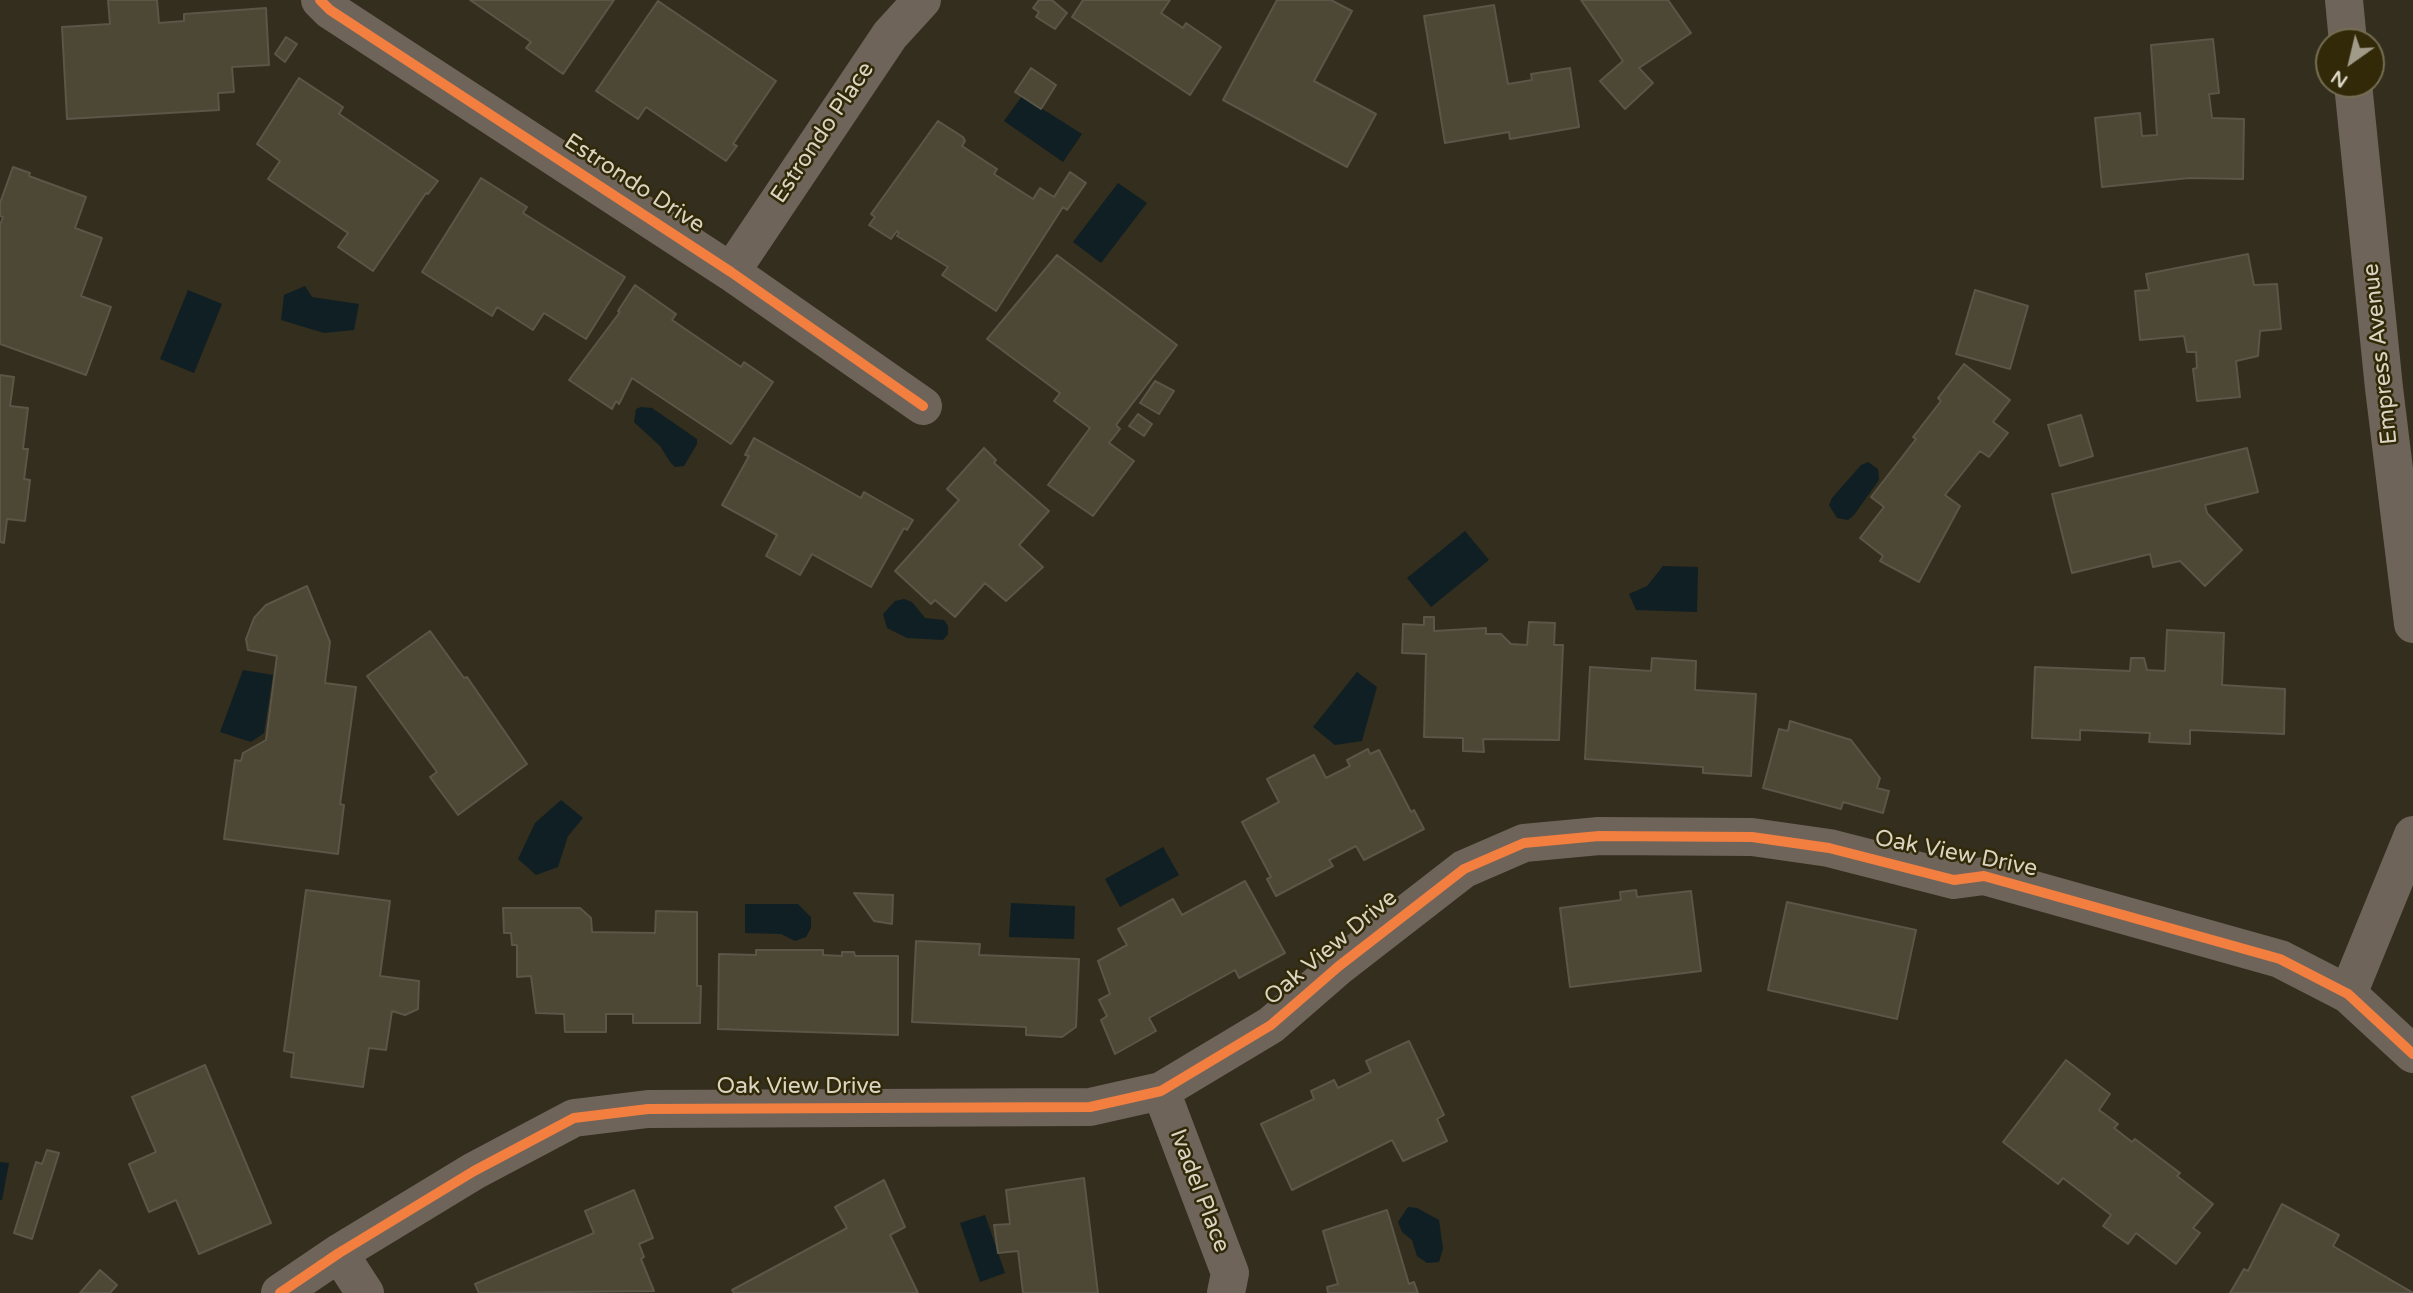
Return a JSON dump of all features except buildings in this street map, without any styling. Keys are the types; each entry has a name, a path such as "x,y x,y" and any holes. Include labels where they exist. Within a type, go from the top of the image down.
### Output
{"street":[{"name":"Estrondo Drive","path":"320,0 330,10 732,272 923,406"},
{"name":"Estrondo Place","path":"732,272 890,35 922,0"},
{"path":"2344,0 2347,28"},
{"name":"Empress Avenue","path":"2354,98 2384,388 2413,624"},
{"path":"2348,994 2413,835"},
{"name":"Oak View Drive","path":"280,1293 339,1253 474,1171 574,1118 648,1109 1090,1107 1161,1091 1271,1025 1349,957 1464,869 1524,843 1598,836 1752,837 1829,848 1954,880 1984,876 2280,960 2348,994 2413,1054"},
{"name":"Ivadel Place","path":"1161,1091 1230,1273 1226,1293"},
{"path":"339,1253 365,1293"}],"shaded area":[{"path":"1022,96 1082,134 1063,162 1004,121"},
{"path":"1118,183 1147,203 1101,263 1073,242"},
{"path":"305,286 312,297 359,304 354,330 324,333 281,320 284,295"},
{"path":"188,290 222,304 194,373 160,359"},
{"path":"652,408 697,439 697,444 684,466 675,467 660,446 634,422 636,409"},
{"path":"1868,462 1878,469 1879,480 1854,515 1848,520 1837,518 1829,505 1832,498 1861,465"},
{"path":"1465,531 1489,560 1431,607 1407,578"},
{"path":"1663,566 1698,567 1697,612 1636,610 1629,594 1647,586"},
{"path":"904,599 912,602 925,618 944,620 948,626 948,634 943,640 907,638 887,628 883,614 895,601"},
{"path":"243,670 273,675 264,733 251,742 220,732"},
{"path":"1357,672 1377,687 1362,741 1335,745 1313,727"},
{"path":"561,800 583,818 568,836 558,867 536,875 518,859 535,823"},
{"path":"1163,847 1179,875 1120,907 1105,879"},
{"path":"1011,903 1075,906 1074,939 1009,937"},
{"path":"745,904 798,904 811,917 811,928 806,937 795,941 781,934 745,933"},
{"path":"0,1162 9,1163 2,1200 0,1200"},
{"path":"1408,1207 1417,1208 1439,1220 1443,1249 1439,1262 1427,1263 1417,1256 1412,1240 1402,1232 1398,1222"},
{"path":"985,1215 1005,1273 980,1282 960,1223"}],"cycle path":[{"path":"320,0 330,10 731,272 923,406"},
{"path":"280,1293 339,1253 474,1171 574,1118 648,1109 1090,1107 1161,1091 1271,1025 1339,966 1464,869 1524,843 1599,836 1752,837 1829,848 1954,880 1984,876 2280,959 2348,994 2413,1054"}]}
